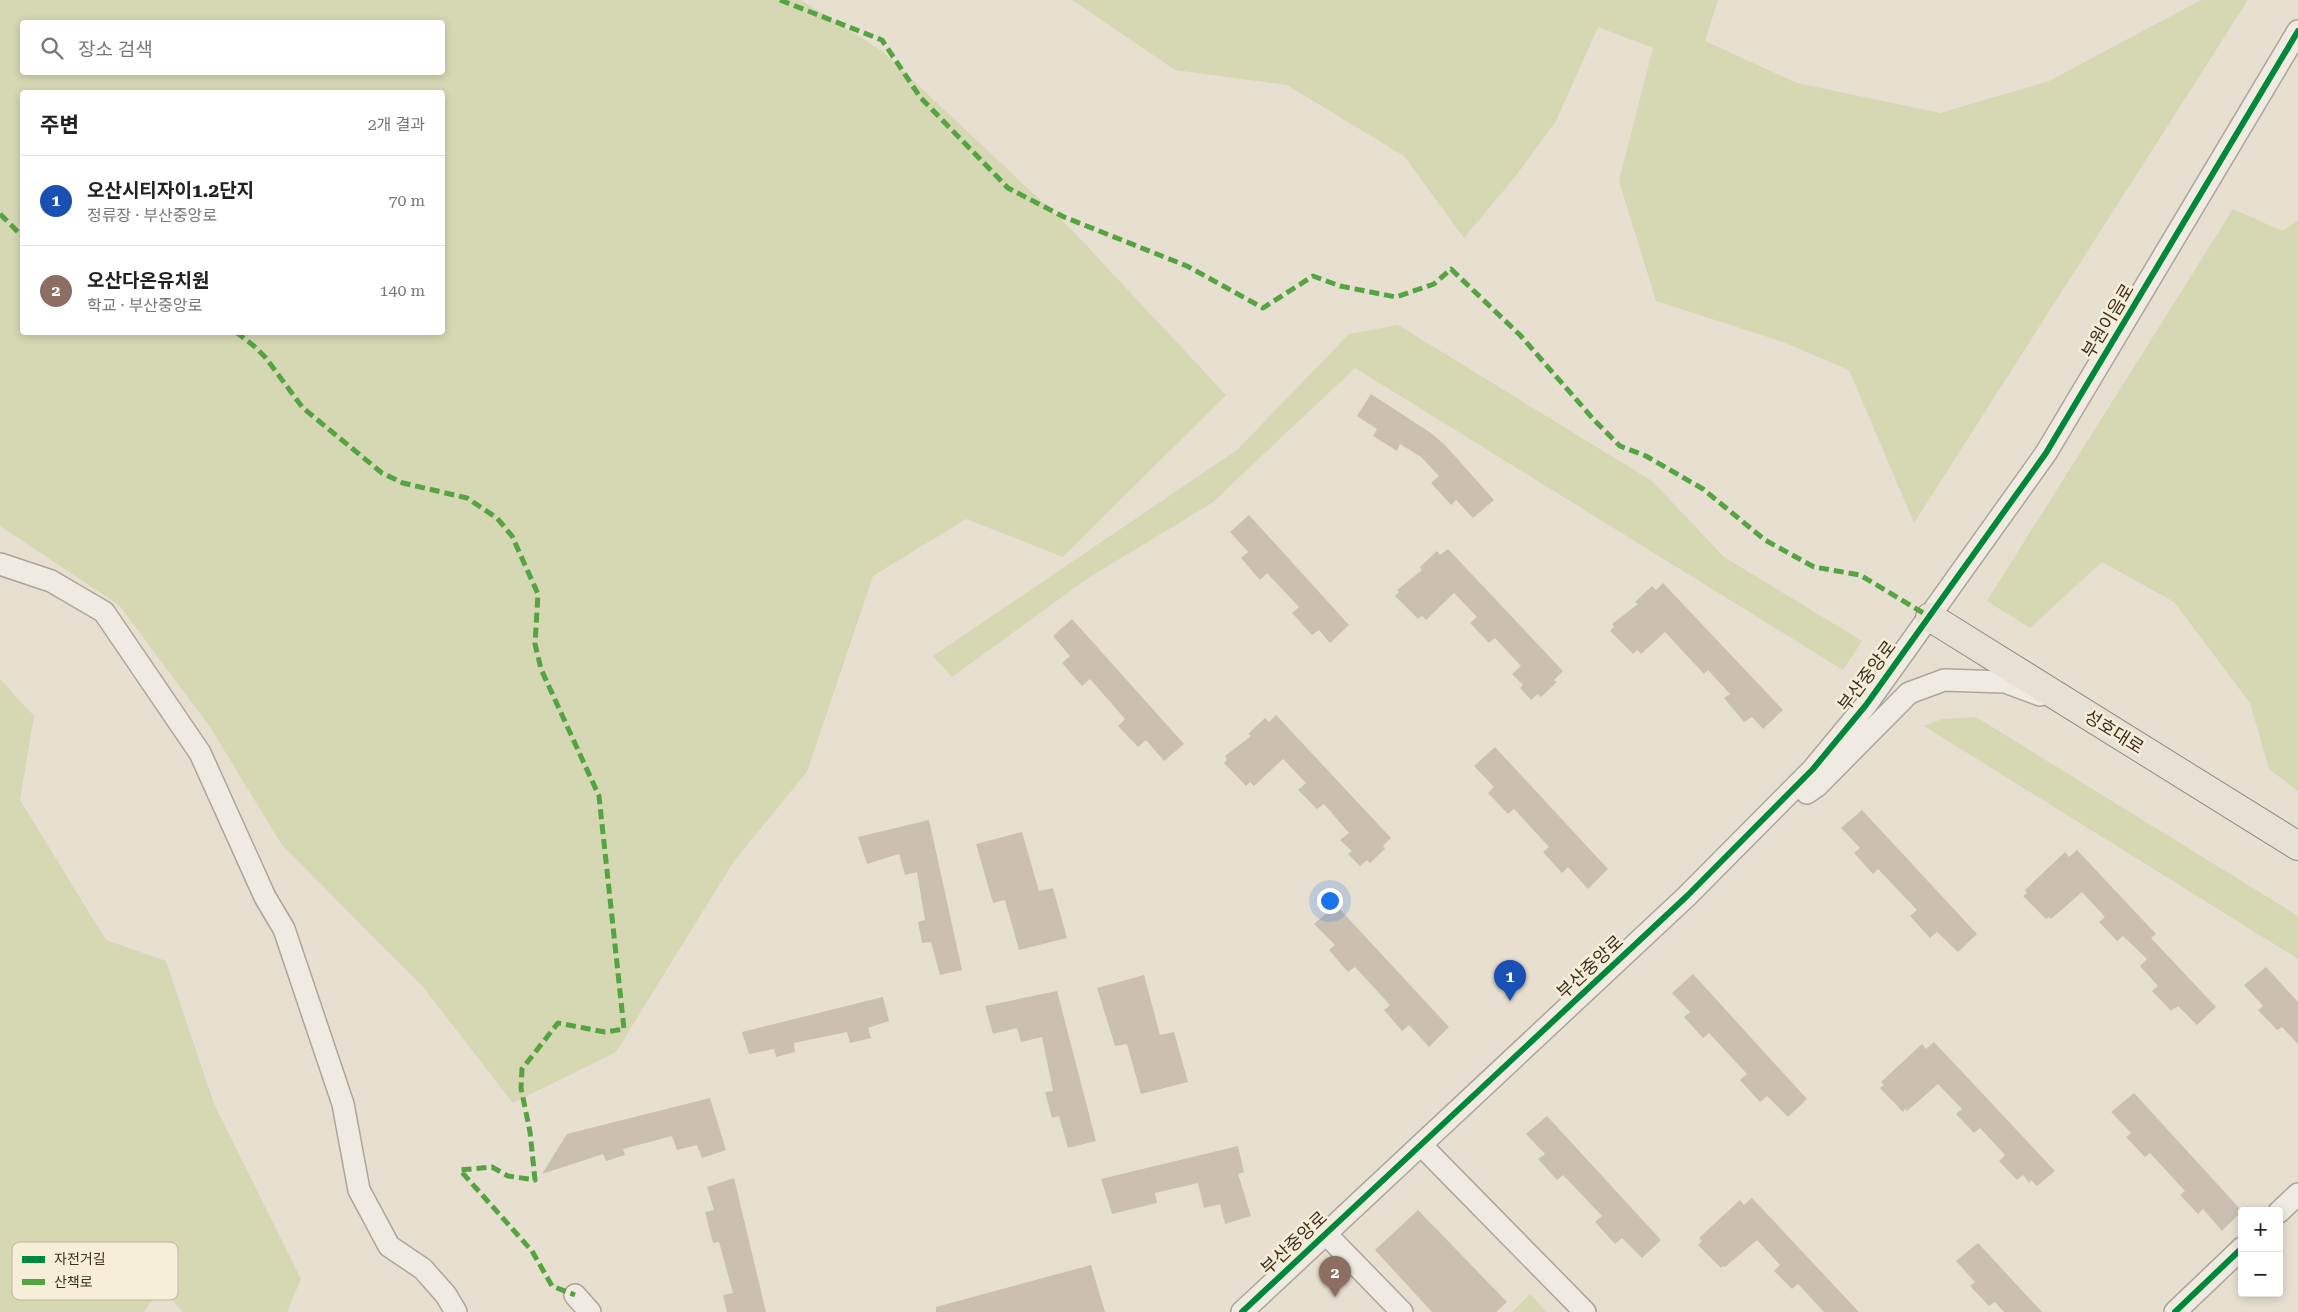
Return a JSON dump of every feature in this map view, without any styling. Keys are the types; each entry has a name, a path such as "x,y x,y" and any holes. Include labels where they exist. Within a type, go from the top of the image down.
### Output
{"main road":[{"name":"성호대로","path":"1930,617 2298,846"}],"street":[{"name":"부원이음로","path":"1930,617 2046,453 2298,31"},
{"path":"0,564 50,581 104,612 200,753 265,897 284,929 343,1104 359,1190 389,1246 423,1269 446,1295 456,1312"},
{"name":"부산중앙로","path":"1242,1312 1687,896 1758,825 1813,769 1866,705 1930,617"},
{"path":"1758,825 1817,786 1909,693 1944,680 2005,682 2077,709"},
{"path":"1421,1144 1585,1312"},
{"path":"2283,1208 2298,1194"},
{"path":"1326,1234 1402,1312"},
{"path":"2175,1312 2238,1252"},
{"path":"575,1295 590,1312"}],"green space":[{"path":"0,0 801,0 882,51 1071,229 1226,395 1063,557 966,519 873,576 807,772 734,861 616,1052 513,1103 423,987 282,845 210,727 119,605 0,526"},
{"path":"1072,0 1718,0 1705,41 1797,83 1940,113 2049,81 2201,0 2248,0 1914,523 1849,370 1783,342 1656,301 1619,181 1653,48 1598,27 1556,121 1515,177 1464,238 1404,156 1287,85 1175,70"},
{"path":"2233,209 2282,231 2298,221 2298,791 2269,769 2250,703 2174,602 2102,562 2030,628 1987,601"},
{"path":"1398,325 1652,481 1724,557 1862,641 1843,670 1355,368 1212,503 1088,578 952,677 933,656 1237,450 1349,334"},
{"path":"0,679 34,716 20,800 106,940 166,961 214,1104 301,1279 287,1312 183,1312 172,1300 178,1300 178,1242 12,1242 12,1300 152,1300 144,1312 0,1312"},
{"path":"1976,717 2298,916 2298,959 1924,726 1942,719"},
{"path":"1530,1294 1546,1312 1512,1312"}],"building":[{"path":"1371,394 1431,433 1445,445 1494,500 1473,518 1456,500 1451,505 1431,483 1439,476 1421,457 1400,444 1397,451 1373,436 1377,429 1357,416"},
{"path":"1249,515 1349,625 1330,643 1319,630 1312,635 1292,613 1299,607 1267,573 1260,580 1241,558 1248,552 1230,532"},
{"path":"1448,549 1563,671 1554,680 1557,682 1541,697 1538,694 1531,700 1520,688 1523,685 1512,674 1521,666 1495,638 1489,643 1470,623 1477,617 1454,593 1426,620 1422,616 1418,619 1395,596 1399,592 1397,590 1422,570 1420,567 1437,551 1440,555"},
{"path":"1663,583 1783,710 1763,729 1752,717 1744,722 1724,698 1730,694 1708,670 1704,674 1665,632 1641,654 1637,650 1633,654 1610,631 1614,627 1612,624 1638,604 1635,602 1652,586 1656,590"},
{"path":"1072,619 1184,744 1164,761 1146,740 1138,747 1118,726 1125,719 1090,679 1082,686 1062,663 1070,656 1053,636"},
{"path":"1276,715 1391,838 1383,846 1385,849 1370,863 1367,860 1360,866 1348,854 1352,851 1340,840 1349,833 1324,804 1317,809 1298,790 1306,783 1283,759 1254,786 1250,782 1246,786 1224,763 1227,759 1225,756 1251,736 1248,734 1265,718 1269,722"},
{"path":"1495,747 1608,869 1588,889 1568,867 1562,873 1543,852 1549,847 1514,809 1508,814 1488,793 1494,787 1474,766"},
{"path":"1862,810 1977,934 1958,952 1937,932 1930,938 1910,916 1917,910 1878,869 1873,874 1854,853 1860,848 1841,828"},
{"path":"929,820 962,970 940,975 931,942 922,943 918,922 925,920 917,872 905,875 899,854 867,864 858,837"},
{"path":"1022,832 1039,891 1053,888 1067,938 1019,950 1005,900 993,903 976,844"},
{"path":"2077,850 2156,934 2151,938 2216,1007 2197,1025 2178,1006 2171,1011 2152,991 2158,986 2140,966 2147,959 2123,936 2117,941 2099,922 2105,917 2082,892 2051,919 2049,917 2046,919 2023,896 2027,893 2025,890 2065,852 2069,857"},
{"path":"1336,905 1449,1027 1429,1047 1409,1025 1402,1031 1384,1010 1390,1005 1355,967 1348,972 1329,950 1335,945 1314,924"},
{"path":"2266,967 2298,1002 2298,1044 2282,1027 2277,1030 2258,1010 2263,1006 2244,985"},
{"path":"1693,974 1807,1099 1788,1117 1767,1096 1760,1102 1740,1080 1747,1074 1709,1033 1703,1038 1684,1017 1690,1012 1672,993"},
{"path":"1144,975 1160,1035 1174,1032 1188,1082 1141,1094 1127,1044 1115,1046 1097,988"},
{"path":"1057,991 1096,1141 1068,1148 1059,1116 1052,1118 1045,1092 1053,1091 1042,1037 1021,1042 1017,1028 993,1034 985,1006"},
{"path":"883,997 889,1021 868,1028 871,1038 850,1043 847,1032 794,1043 795,1052 776,1057 774,1049 749,1054 742,1032"},
{"path":"1934,1042 2055,1171 2037,1186 2031,1180 2029,1183 2023,1175 2017,1180 1999,1161 2005,1155 1980,1128 1974,1133 1956,1114 1962,1109 1938,1084 1907,1111 1905,1109 1903,1112 1880,1088 1884,1085 1881,1082 1922,1044 1926,1049"},
{"path":"2134,1093 2238,1207 2238,1215 2222,1231 2203,1209 2198,1214 2180,1195 2185,1191 2150,1153 2145,1157 2126,1137 2131,1133 2111,1112"},
{"path":"710,1098 726,1150 702,1158 697,1145 677,1150 672,1136 623,1149 625,1155 606,1161 603,1154 542,1174 567,1134"},
{"path":"1547,1116 1661,1240 1642,1258 1622,1238 1615,1244 1595,1222 1602,1216 1563,1175 1557,1180 1538,1159 1545,1154 1526,1134"},
{"path":"1238,1146 1244,1172 1238,1174 1251,1216 1225,1224 1220,1204 1204,1208 1198,1183 1155,1193 1157,1203 1112,1214 1101,1179"},
{"path":"734,1178 766,1312 727,1312 723,1295 733,1293 719,1242 713,1243 705,1212 714,1210 707,1187"},
{"path":"1752,1198 1859,1312 1824,1312 1798,1284 1792,1289 1774,1271 1780,1265 1757,1240 1725,1267 1721,1268 1698,1245 1702,1241 1699,1238 1740,1200 1744,1205"},
{"path":"1418,1210 1507,1302 1496,1312 1432,1312 1375,1250"},
{"path":"1978,1243 2042,1312 2004,1312 1995,1302 1989,1306 1970,1286 1975,1282 1956,1261"},
{"path":"1091,1265 1105,1312 936,1312 936,1307"}],"marked path":[{"path":"780,0 882,40 920,97 1008,188 1064,217 1187,266 1263,308 1313,276 1340,286 1396,297 1434,284 1451,269 1520,335 1595,421 1620,446 1646,456 1703,489 1765,540 1814,567 1860,575 1930,617"},
{"path":"0,214 20,234"},
{"path":"240,335 265,357 303,408 382,473 403,483 467,498 497,518 512,536 538,594 535,644 541,669 599,796 624,1029 605,1032 558,1023 522,1069 521,1088 530,1132 535,1180 508,1176 492,1167 460,1170 532,1251 552,1286 575,1295"}],"cycle path":[{"path":"1242,1312 1687,896 1813,769 1866,705 2046,453 2298,31"},
{"path":"2175,1312 2238,1252"}],"place":[{"name":"오산시티자이1.2단지","path":"1510,1001"},
{"name":"오산다온유치원","path":"1335,1297"}]}
